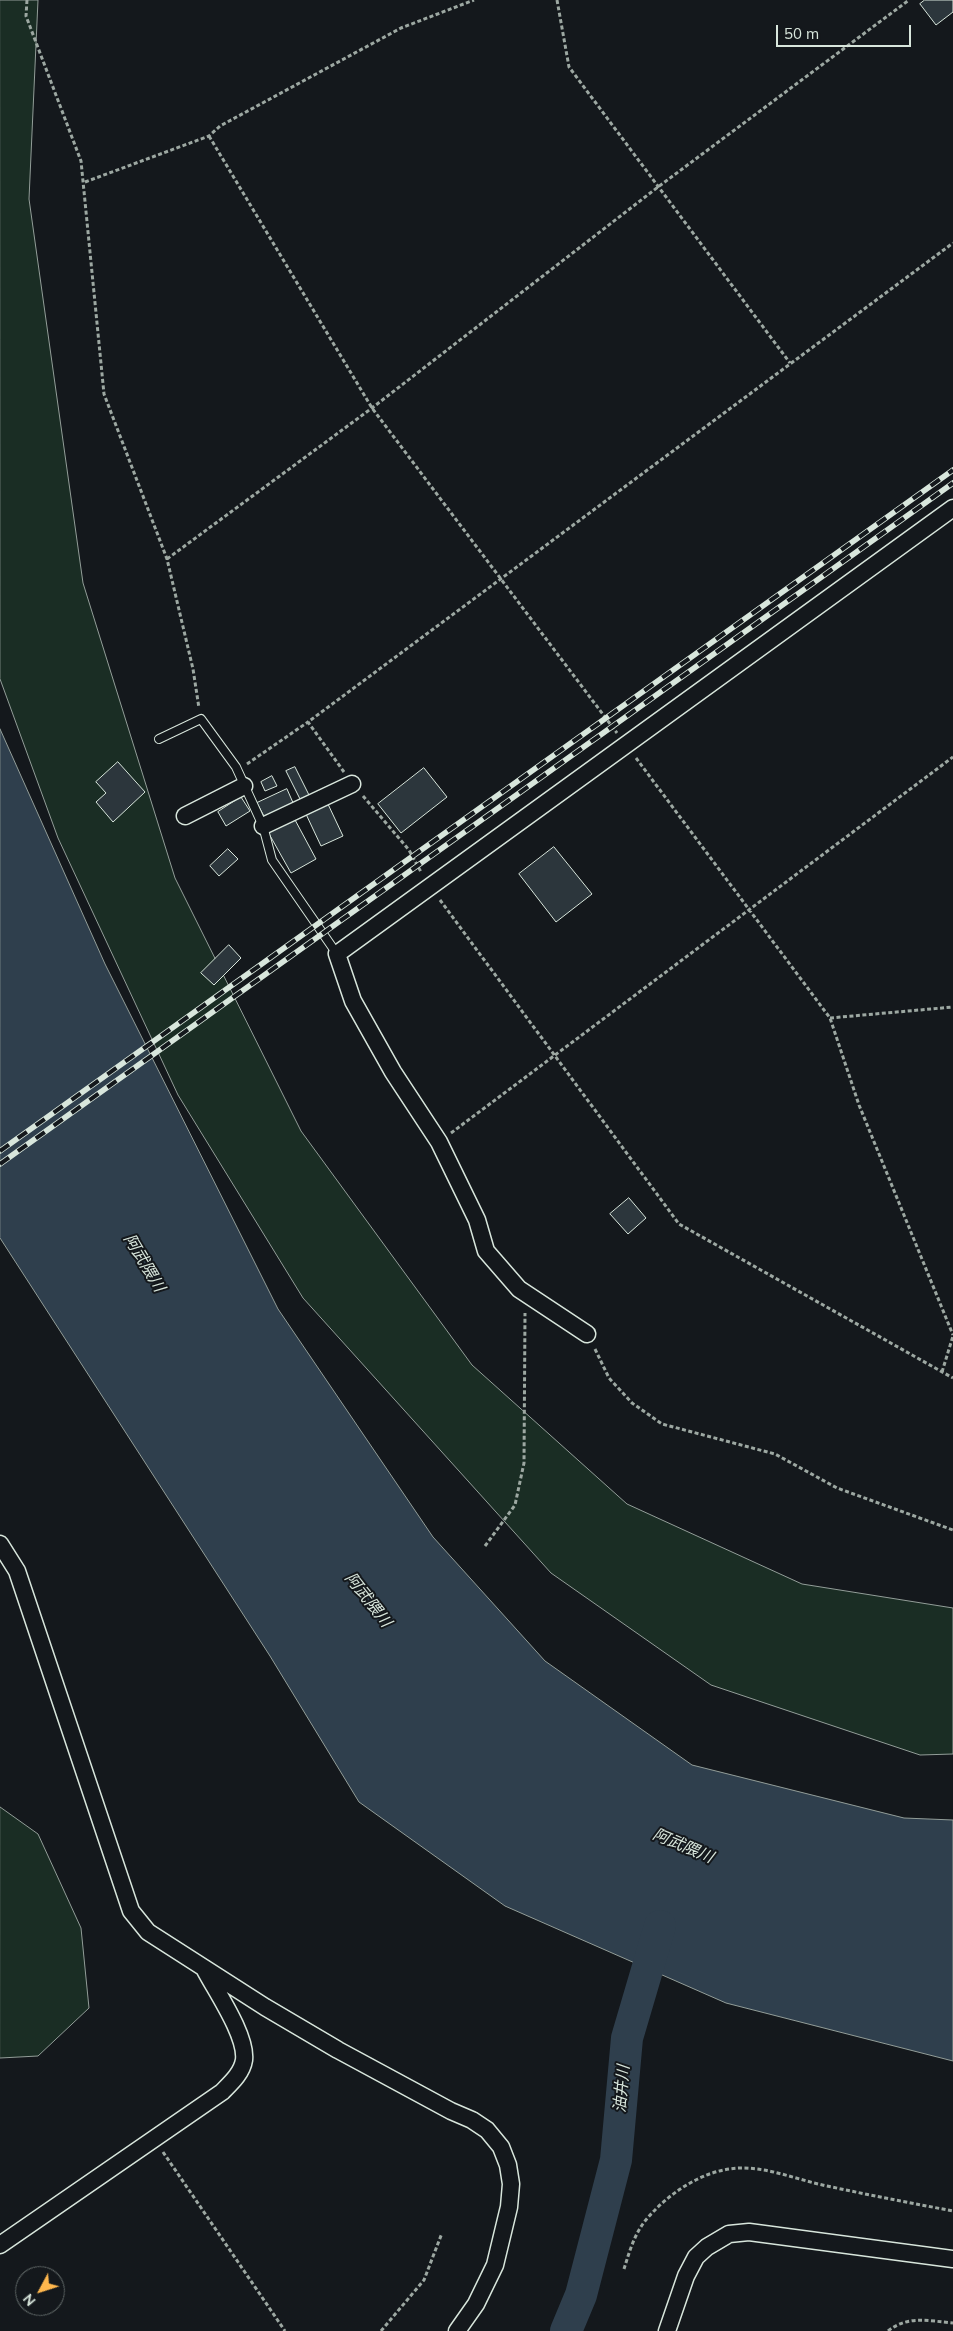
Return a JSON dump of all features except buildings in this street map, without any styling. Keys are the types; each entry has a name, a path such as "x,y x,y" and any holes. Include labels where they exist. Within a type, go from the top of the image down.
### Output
{"street":[{"path":"587,1334 519,1289 486,1251 477,1220 439,1142 393,1072 353,1001 336,954 627,746 953,508"},
{"path":"263,826 352,784"},
{"path":"185,816 244,786"},
{"path":"0,1544 16,1571 131,1910 148,1932 338,2050 451,2111 472,2120 488,2130 501,2147 508,2165 511,2184 509,2207 495,2265 476,2304 457,2331"},
{"path":"0,2245 222,2092 238,2076 244,2060 243,2048 238,2032 204,1968"},
{"path":"667,2331 686,2276 696,2257 707,2247 728,2234 749,2232 953,2259"}],"lane":[{"path":"158,739 201,720 237,771 263,826 272,860 336,954"}],"path":[{"path":"27,0 26,16 81,161 104,394 167,559 193,669 201,720"},
{"path":"84,182 209,136 220,126 401,28 474,0"},
{"path":"557,0 569,67 790,363"},
{"path":"167,559 372,408 658,187 909,0"},
{"path":"209,136 372,408 502,578 830,1018 859,1105 953,1335 942,1372"},
{"path":"237,771 308,722 953,243"},
{"path":"308,722 352,784 409,850 430,886 679,1224 953,1378"},
{"path":"439,1142 953,758"},
{"path":"830,1018 953,1007"},
{"path":"485,1546 515,1505 524,1463 525,1292"},
{"path":"587,1334 609,1378 632,1403 662,1424 775,1454 837,1488 953,1530"},
{"path":"154,2139 285,2331"},
{"path":"624,2269 632,2243 644,2222 684,2187 713,2172 741,2168 774,2172 820,2184 953,2211"},
{"path":"381,2331 424,2280 442,2233"},
{"path":"888,2331 903,2321 915,2319 953,2324"}],"green space":[{"path":"0,0 38,0 29,199 83,583 175,878 301,1131 472,1365 627,1504 802,1584 953,1608 953,1754 920,1755 711,1685 551,1573 303,1298 178,1095 58,838 0,679"},
{"path":"0,1807 38,1834 81,1928 89,2008 38,2056 0,2058"}],"water":[{"name":"阿武隈川","path":"0,729 105,964 278,1309 433,1537 545,1661 692,1765 904,1818 953,1820 953,2061 726,2003 505,1906 359,1802 270,1656 0,1238"}],"waterway":[{"name":"油井川","path":"566,2331 581,2295 616,2160 627,2038 660,1926"}],"railway":[{"path":"0,1151 953,470"},
{"path":"0,1164 953,483"}]}
